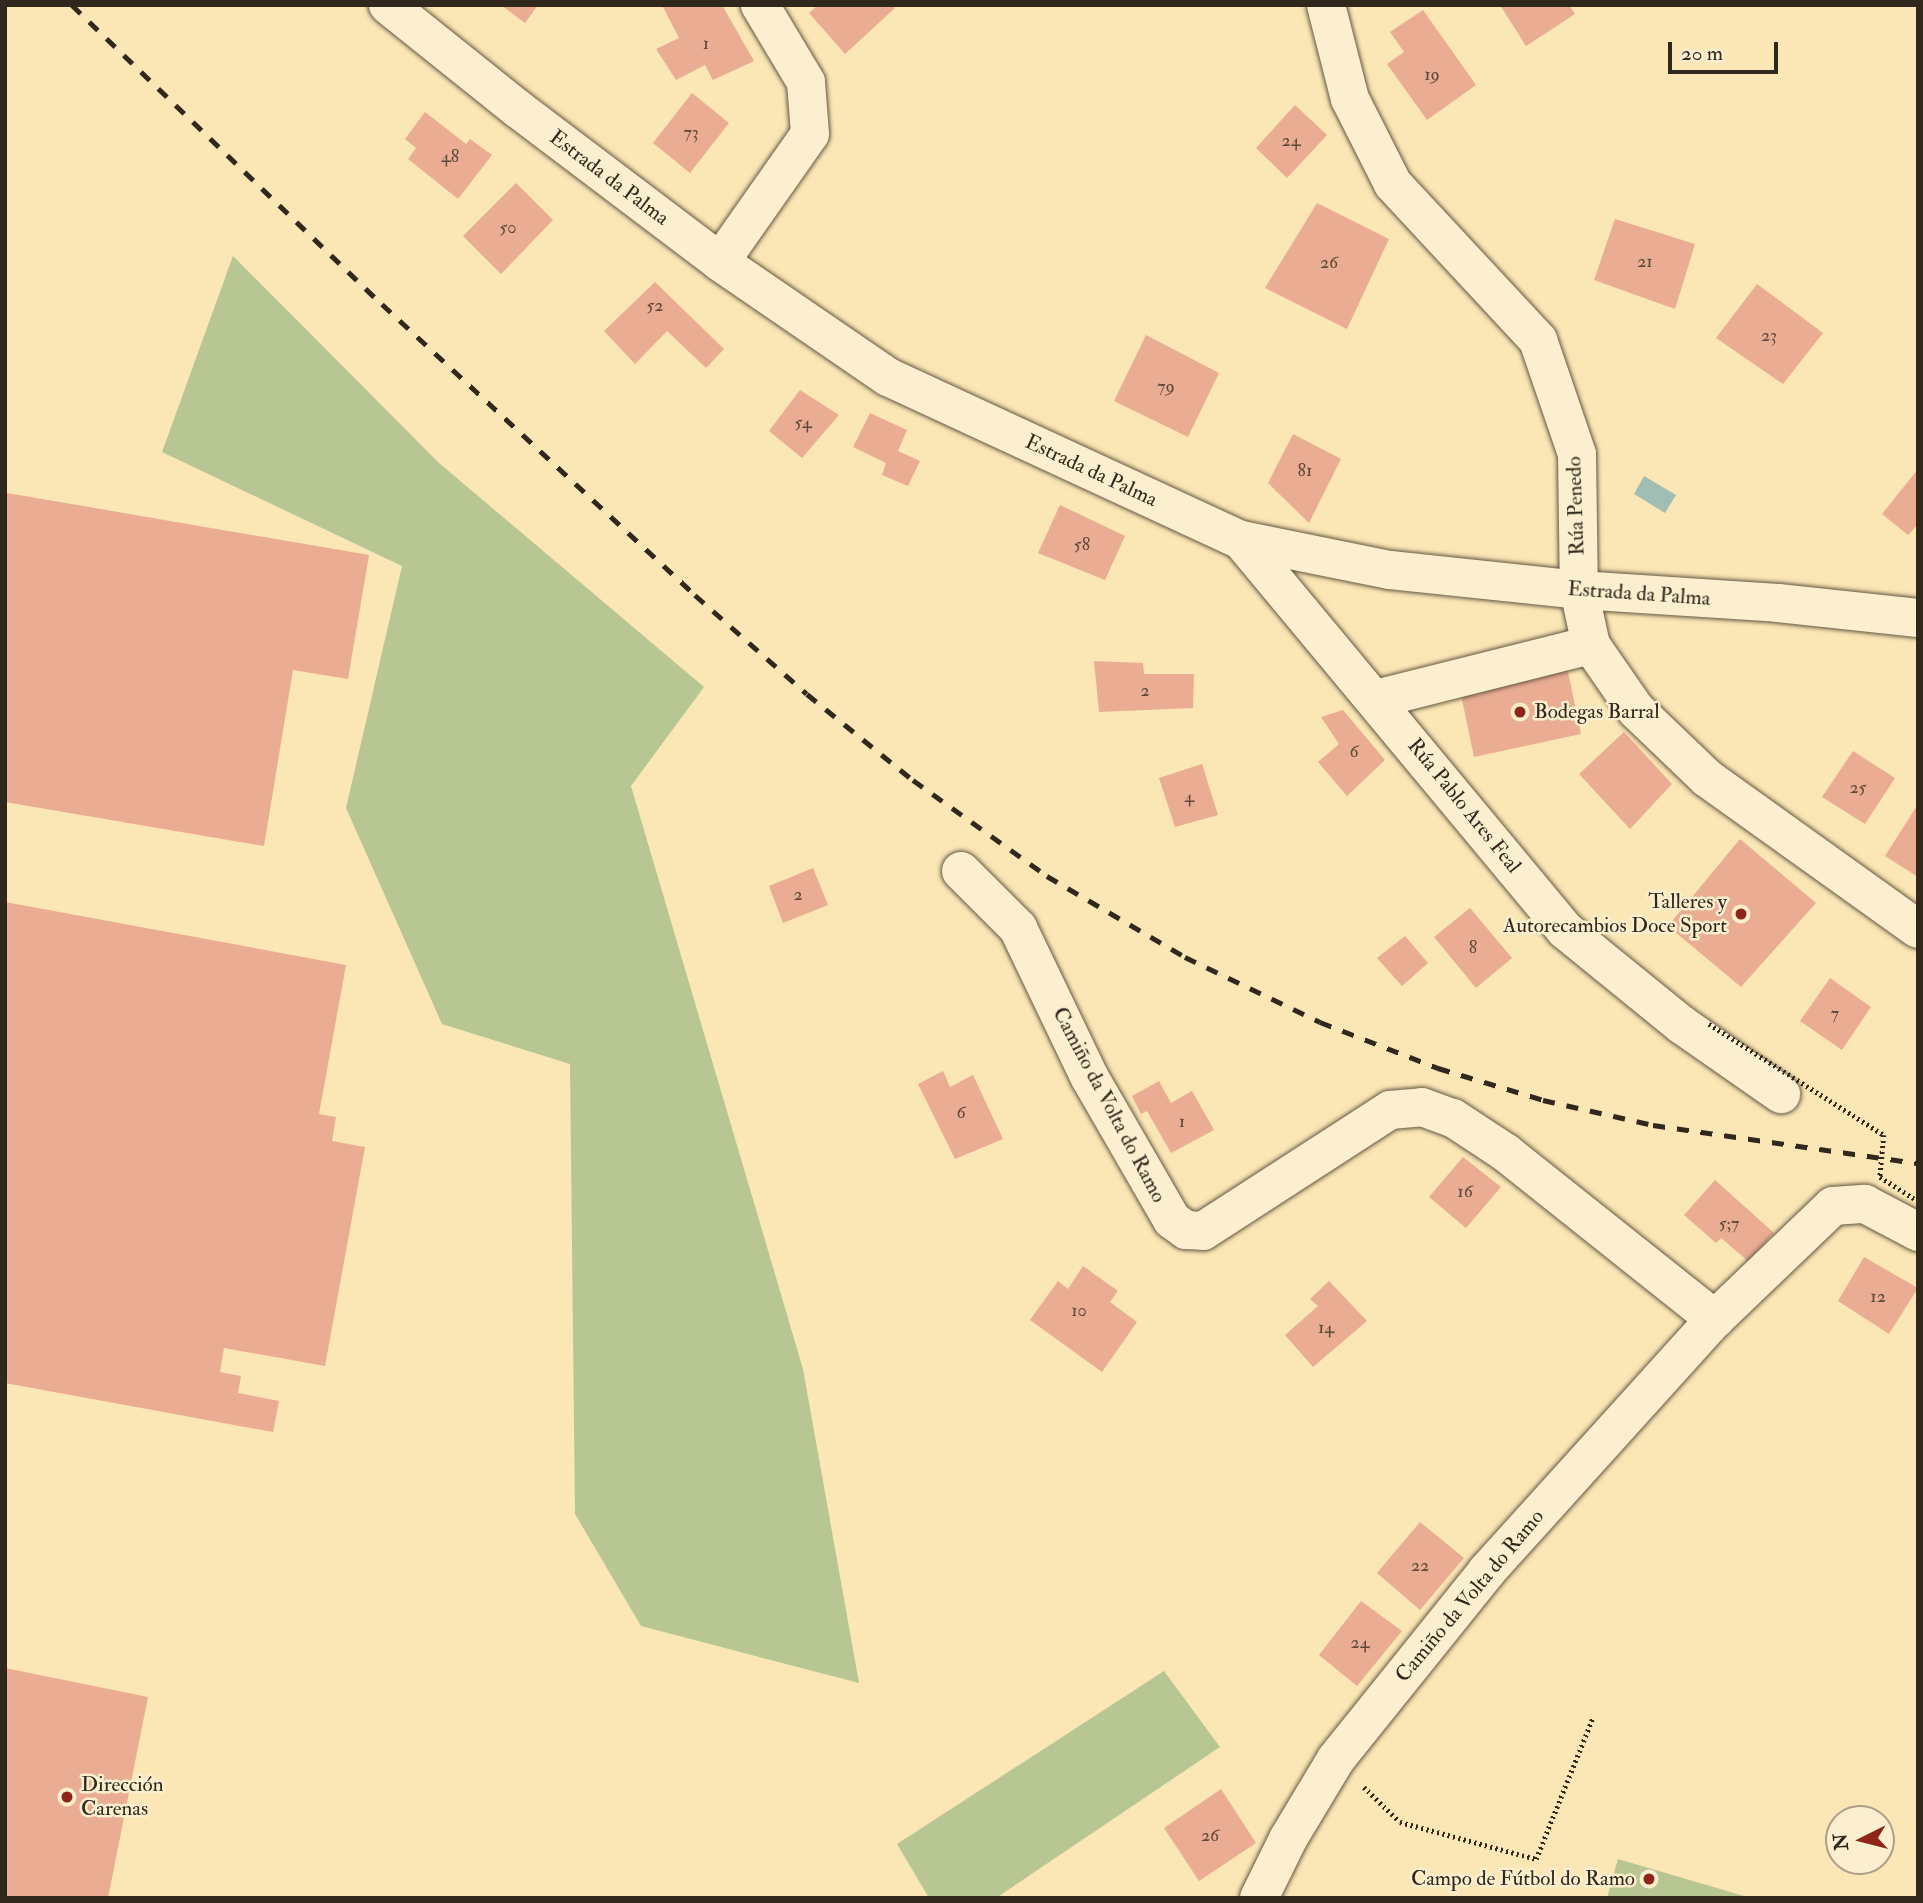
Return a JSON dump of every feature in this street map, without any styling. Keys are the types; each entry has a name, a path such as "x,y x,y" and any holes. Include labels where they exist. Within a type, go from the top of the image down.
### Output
{"street":[{"name":"Estrada da Palma","path":"388,5 518,109 720,262 888,377 1241,540 1390,570 1578,590 1779,603 1918,618"},
{"path":"720,262 810,134 806,82 760,5"},
{"name":"Rúa Penedo","path":"1326,5 1350,99 1393,184 1538,340 1577,454 1578,590 1591,645 1636,710 1707,778 1918,929"},
{"name":"Rúa Pablo Ares Feal","path":"1241,540 1376,699 1565,930 1682,1025 1781,1094"},
{"path":"1376,699 1591,645"},
{"name":"Camiño da Volta do Ramo","path":"961,871 1018,928 1090,1078 1172,1220 1186,1230 1203,1231 1390,1110 1422,1107 1453,1118 1506,1153 1715,1319"},
{"name":"Camiño da Volta do Ramo","path":"1259,1898 1288,1839 1336,1759 1487,1571 1715,1319 1833,1206 1864,1204 1918,1232"}],"path":[{"path":"1709,1024 1884,1135 1880,1177 1918,1201"},
{"path":"1336,1759 1400,1822 1536,1859 1593,1717"}],"green space":[{"path":"233,256 439,463 704,687 631,786 803,1369 859,1683 641,1626 575,1514 570,1064 442,1024 346,808 402,566 162,452"},
{"path":"1164,1671 1220,1747 996,1898 929,1898 897,1844"},
{"name":"Campo de Fútbol do Ramo","path":"1618,1859 1751,1898 1607,1898"}],"water":[{"path":"1644,476 1676,495 1665,513 1634,494"}],"building":[{"path":"501,5 538,5 525,23"},
{"path":"662,5 722,5 754,61 713,80 705,65 676,80 656,49 679,38"},
{"path":"818,5 892,5 895,8 845,54 809,13"},
{"path":"1500,5 1569,5 1575,14 1526,46"},
{"path":"1423,10 1476,85 1427,120 1387,64 1404,52 1390,32"},
{"path":"692,93 729,123 690,173 653,143"},
{"path":"1295,105 1327,135 1287,178 1256,148"},
{"path":"425,112 466,144 470,139 492,155 458,199 408,159 416,148 405,139"},
{"path":"516,183 553,220 501,274 463,236"},
{"path":"1317,203 1389,239 1347,329 1265,288"},
{"path":"1615,219 1695,244 1675,309 1594,280"},
{"path":"655,282 724,349 706,368 667,331 635,364 604,331"},
{"path":"1757,284 1823,333 1783,384 1716,338"},
{"path":"1146,335 1219,373 1188,437 1114,401"},
{"path":"800,390 839,415 802,458 769,431"},
{"path":"870,413 907,430 898,451 920,461 908,486 882,475 886,463 853,447"},
{"path":"1293,434 1341,459 1309,523 1268,483"},
{"path":"1918,469 1918,524 1908,535 1882,514"},
{"path":"7,493 369,555 348,679 293,670 264,846 5,802"},
{"path":"1060,505 1125,536 1105,580 1038,553"},
{"path":"1094,661 1143,663 1144,674 1194,674 1193,708 1099,712"},
{"name":"Bodegas Barral","path":"1567,667 1581,734 1474,757 1460,690"},
{"path":"1343,710 1385,760 1347,796 1318,762 1339,744 1321,717"},
{"path":"1624,732 1672,784 1630,829 1579,774"},
{"path":"1853,751 1895,778 1865,824 1822,797"},
{"path":"1202,764 1218,815 1175,827 1159,778"},
{"path":"1918,804 1918,877 1885,856"},
{"name":"Talleres y Autorecambios Doce Sport","path":"1740,839 1816,903 1741,987 1668,926"},
{"path":"813,868 828,905 783,923 769,886"},
{"path":"5,902 346,965 319,1114 336,1117 332,1141 365,1147 325,1366 224,1348 220,1372 241,1376 238,1393 279,1401 273,1432 5,1383"},
{"path":"1470,908 1512,958 1476,988 1434,937"},
{"path":"1405,936 1428,963 1402,986 1377,958"},
{"path":"1830,978 1871,1007 1842,1050 1800,1021"},
{"path":"943,1071 950,1087 973,1075 1003,1139 955,1159 918,1084"},
{"path":"1159,1081 1171,1103 1192,1091 1214,1130 1171,1153 1147,1111 1141,1114 1132,1096"},
{"path":"1463,1157 1501,1187 1466,1228 1429,1197"},
{"path":"1715,1180 1774,1233 1748,1261 1721,1238 1716,1243 1684,1215"},
{"path":"1864,1257 1918,1288 1889,1334 1838,1301"},
{"path":"1083,1266 1118,1291 1110,1302 1137,1322 1102,1372 1030,1320 1058,1281 1068,1289"},
{"path":"1329,1281 1367,1321 1313,1367 1285,1335 1318,1306 1310,1299"},
{"path":"1420,1522 1464,1558 1420,1610 1377,1573"},
{"path":"1361,1601 1402,1631 1357,1686 1319,1655"},
{"name":"Dirección Carenas","path":"5,1668 148,1697 108,1898 5,1898"},
{"path":"1221,1789 1256,1843 1199,1881 1164,1828"}],"railway":[{"path":"72,5 382,304 695,595 807,694 913,780 1047,876 1185,957 1320,1022 1438,1068 1543,1100 1653,1125 1918,1163"}],"place":[{"name":"Bodegas Barral","path":"1520,712"},
{"name":"Talleres y Autorecambios Doce Sport","path":"1741,914"},
{"name":"Dirección Carenas","path":"67,1797"},
{"name":"Campo de Fútbol do Ramo","path":"1649,1879"}]}
